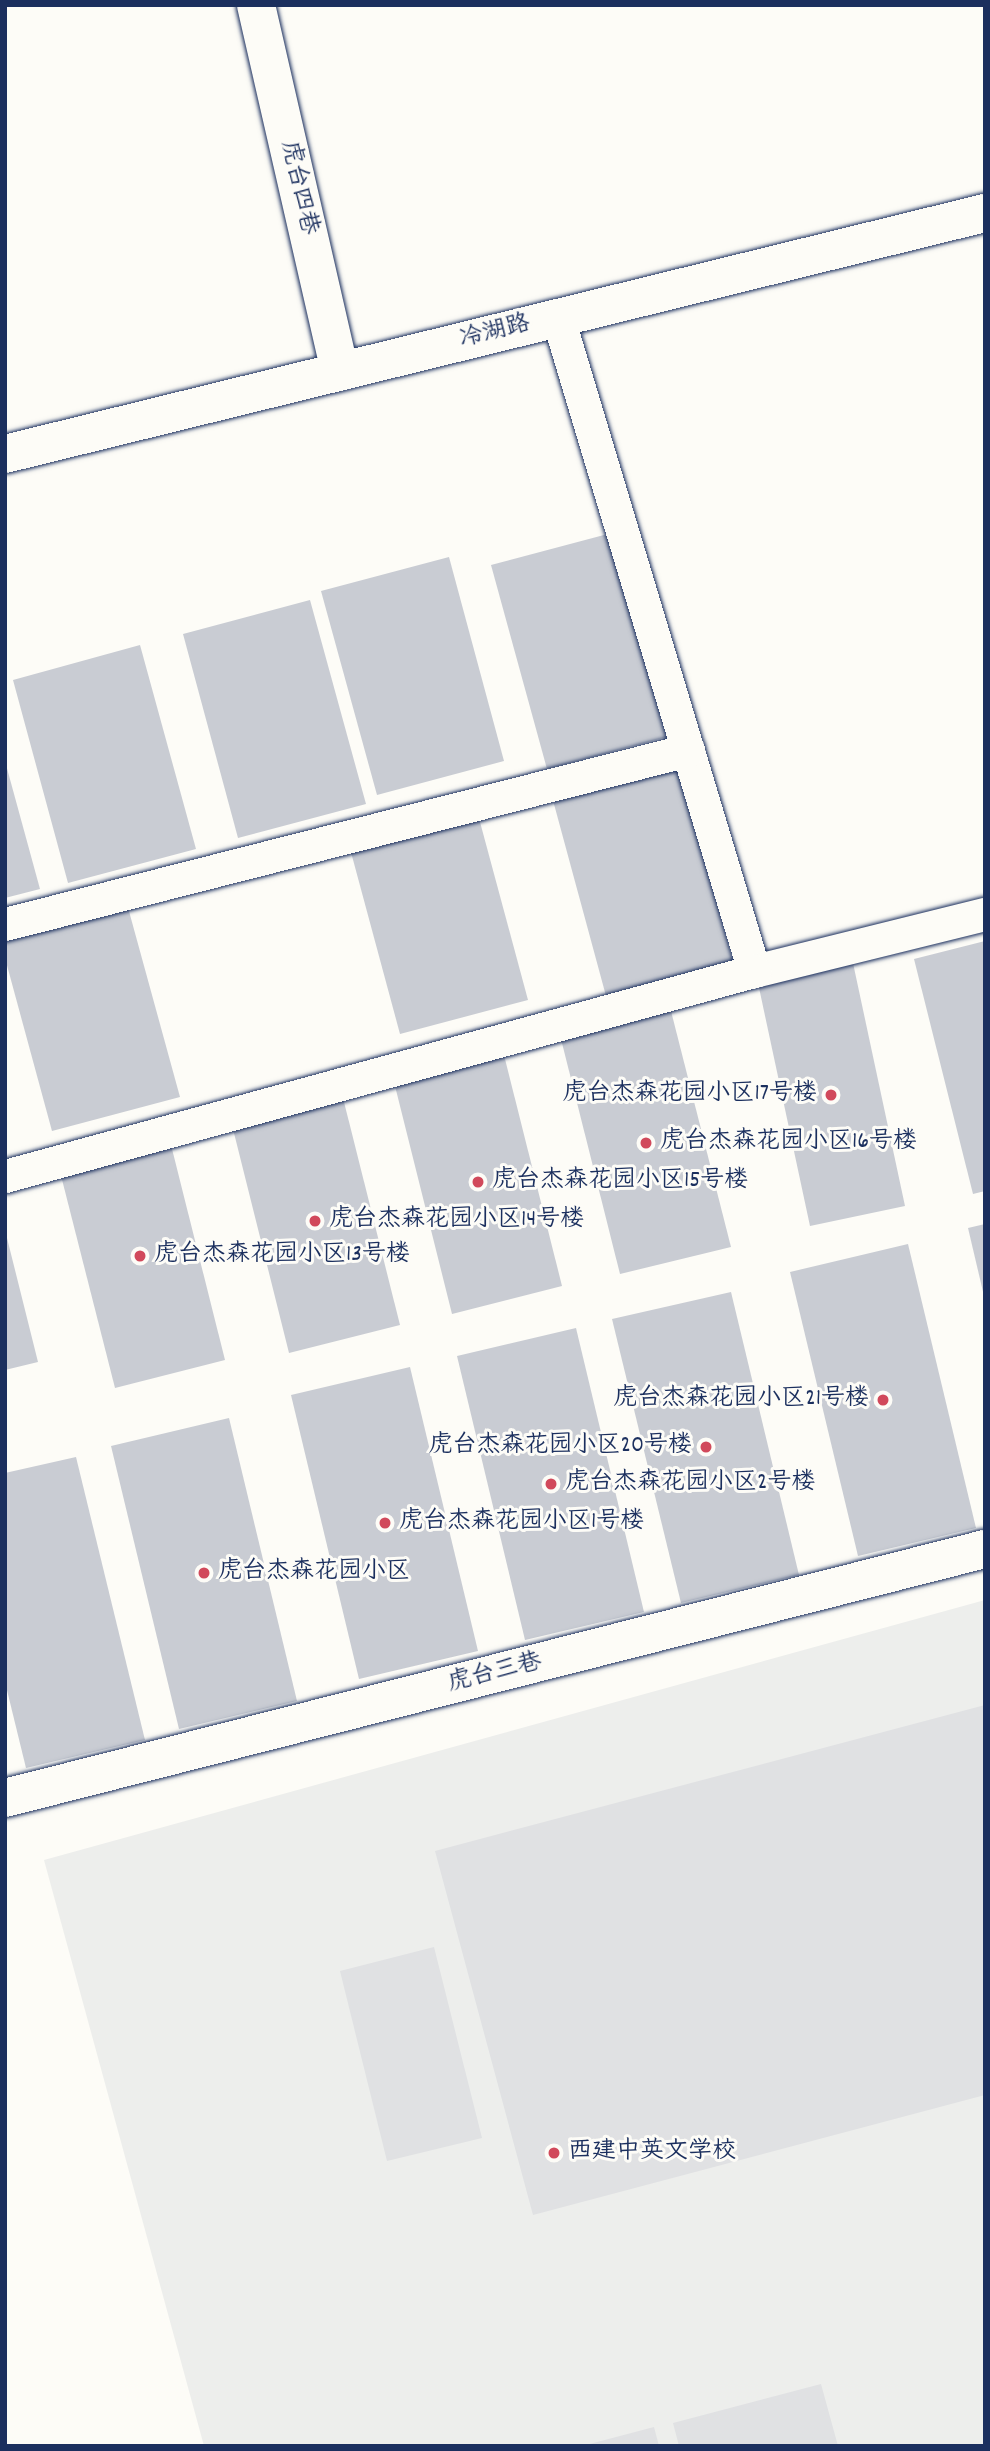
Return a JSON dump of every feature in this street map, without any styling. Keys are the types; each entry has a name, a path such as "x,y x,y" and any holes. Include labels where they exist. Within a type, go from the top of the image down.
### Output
{"street":[{"name":"虎台四巷","path":"256,5 341,371"},
{"name":"冷湖路","path":"5,454 985,213"},
{"path":"558,318 754,971"},
{"path":"5,924 688,750"},
{"path":"5,1176 754,971 985,914"},
{"name":"虎台三巷","path":"5,1798 985,1549"}],"shaded area":[{"name":"西建中英文学校","path":"985,1600 985,2446 204,2446 44,1860"},
{"path":"985,1705 985,2095 533,2215 435,1851"},
{"path":"434,1947 482,2138 387,2161 340,1971"},
{"path":"821,2384 838,2446 679,2446 673,2423"},
{"path":"654,2427 659,2446 582,2446"}],"building":[{"path":"619,531 674,735 547,769 491,565"},
{"path":"449,557 504,761 377,795 321,591"},
{"path":"310,600 366,804 238,838 183,634"},
{"path":"140,645 196,849 68,883 13,680"},
{"path":"678,758 733,962 606,996 551,793"},
{"path":"5,761 40,889 5,898"},
{"path":"473,796 528,1000 400,1034 345,830"},
{"path":"124,893 180,1097 52,1131 5,958 5,925"},
{"path":"985,941 985,1191 973,1194 914,959"},
{"name":"虎台杰森花园小区17号楼","path":"853,963 905,1206 810,1226 758,983"},
{"name":"虎台杰森花园小区16号楼","path":"671,1011 731,1247 620,1274 561,1039"},
{"name":"虎台杰森花园小区15号楼","path":"503,1051 562,1286 452,1314 393,1078"},
{"name":"虎台杰森花园小区14号楼","path":"341,1090 400,1325 289,1353 230,1117"},
{"name":"虎台杰森花园小区13号楼","path":"166,1125 225,1360 115,1388 55,1152"},
{"path":"985,1224 985,1296 984,1296 968,1228"},
{"path":"5,1230 38,1362 5,1370"},
{"name":"虎台杰森花园小区21号楼","path":"908,1244 976,1528 858,1556 790,1272"},
{"name":"虎台杰森花园小区20号楼","path":"731,1292 799,1575 681,1603 612,1319"},
{"name":"虎台杰森花园小区2号楼","path":"576,1328 644,1612 525,1640 457,1356"},
{"name":"虎台杰森花园小区1号楼","path":"410,1367 478,1651 359,1679 291,1395"},
{"name":"虎台杰森花园小区","path":"229,1418 297,1701 179,1729 111,1446"},
{"path":"76,1457 145,1740 26,1768 5,1682 5,1473"}],"place":[{"name":"虎台杰森花园小区17号楼","path":"831,1095"},
{"name":"虎台杰森花园小区16号楼","path":"646,1143"},
{"name":"虎台杰森花园小区15号楼","path":"478,1182"},
{"name":"虎台杰森花园小区14号楼","path":"315,1221"},
{"name":"虎台杰森花园小区13号楼","path":"140,1256"},
{"name":"虎台杰森花园小区21号楼","path":"883,1400"},
{"name":"虎台杰森花园小区20号楼","path":"706,1447"},
{"name":"虎台杰森花园小区2号楼","path":"551,1484"},
{"name":"虎台杰森花园小区1号楼","path":"385,1523"},
{"name":"虎台杰森花园小区","path":"204,1573"},
{"name":"西建中英文学校","path":"554,2153"}]}
